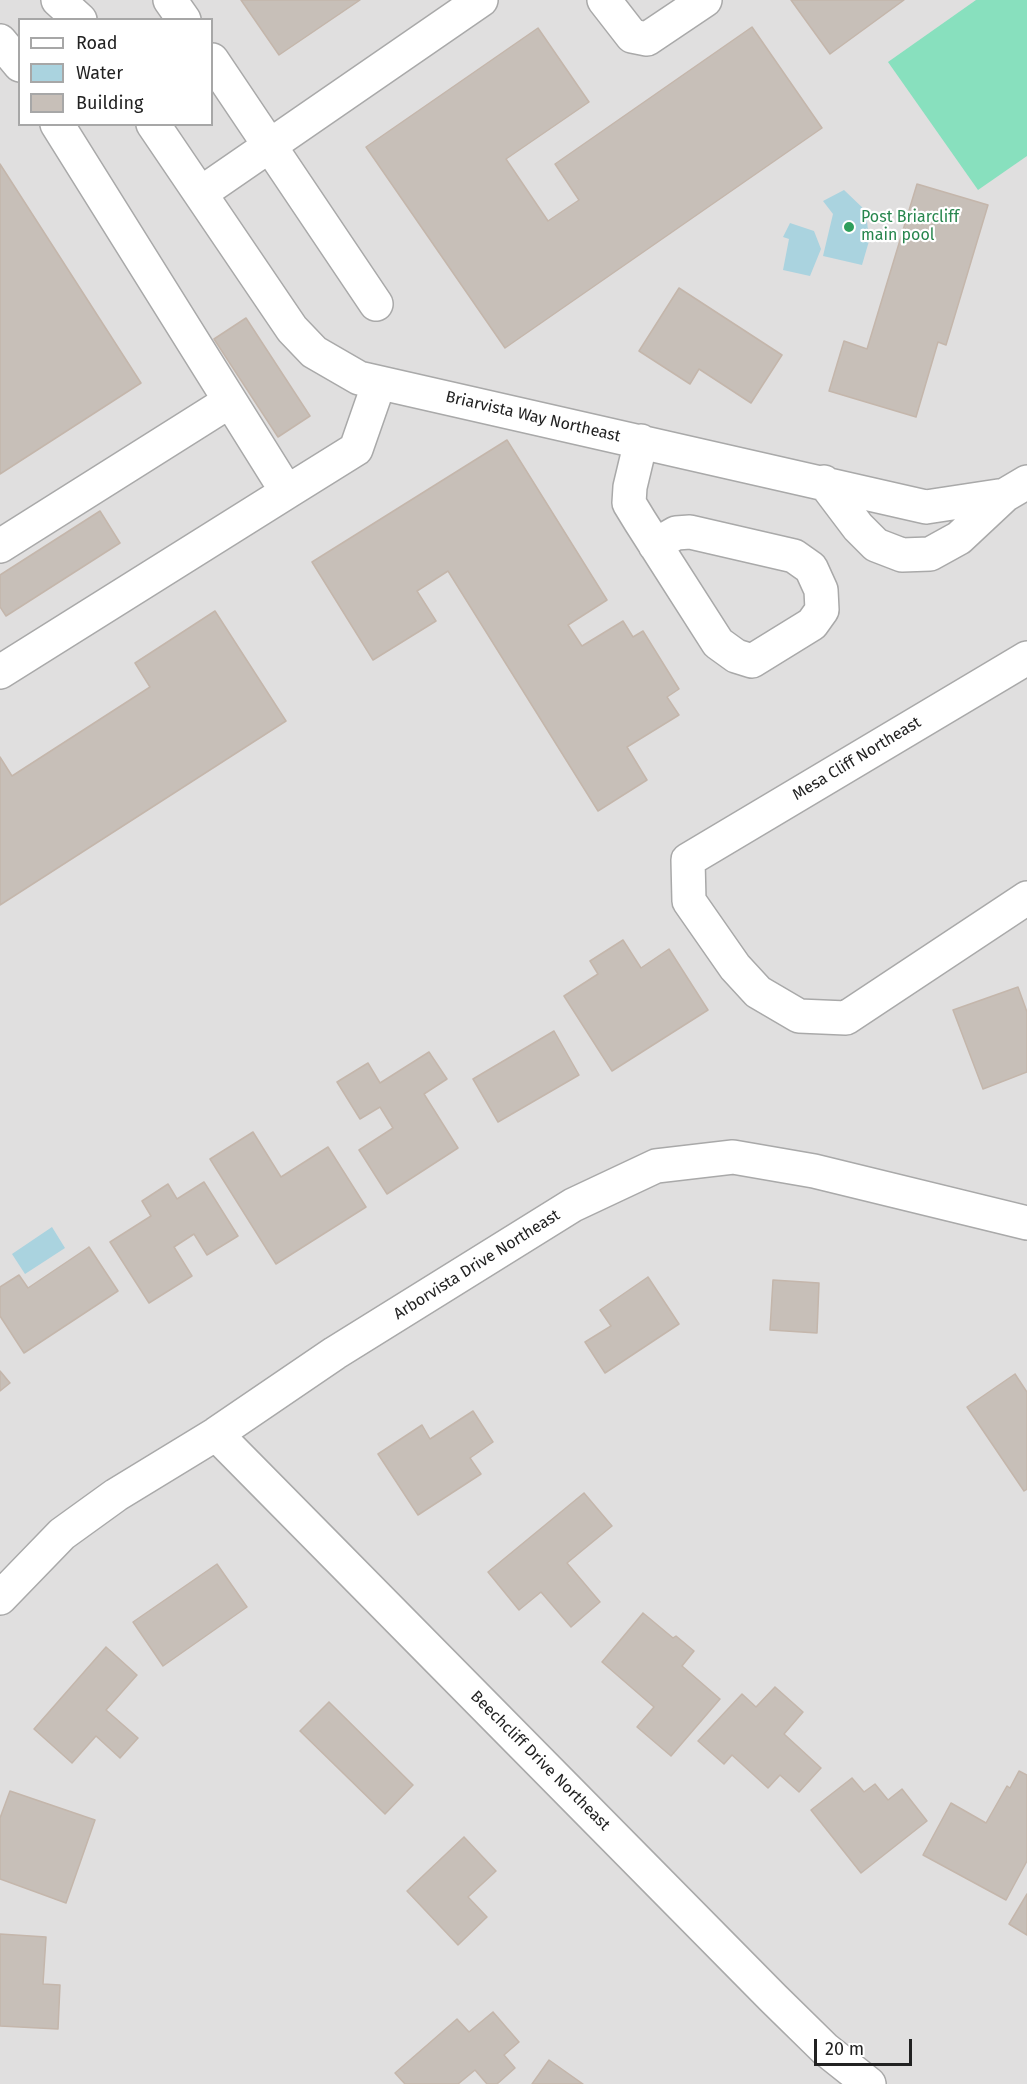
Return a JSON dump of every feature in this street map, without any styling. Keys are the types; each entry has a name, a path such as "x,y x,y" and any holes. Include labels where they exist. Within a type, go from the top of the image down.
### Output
{"street":[{"path":"58,0 78,18"},
{"path":"170,0 183,18"},
{"path":"201,193 481,0"},
{"path":"604,0 632,36 647,39 705,0"},
{"path":"0,41 18,63"},
{"path":"213,61 376,304"},
{"path":"58,126 287,492"},
{"name":"Briarvista Way Northeast","path":"154,126 292,329 314,352 359,378 926,507 1016,489"},
{"path":"0,672 356,449 379,383"},
{"path":"0,546 230,401"},
{"path":"641,441 630,487 629,503 655,545 718,643 736,656 752,661 771,652 812,624 822,610 821,590 811,568 794,556 690,532 675,533 655,545"},
{"path":"824,482 858,527 876,545 902,555 930,554 959,537 1016,489"},
{"name":"Mesa Cliff Northeast","path":"1027,658 688,860 689,901 735,967 758,992 799,1016 846,1018 1027,898"},
{"name":"Arborvista Drive Northeast","path":"0,1598 62,1534 116,1495 216,1434 335,1353 573,1206 656,1166 733,1157 814,1171 1027,1223"},
{"name":"Beechcliff Drive Northeast","path":"216,1434 825,2049 868,2084"}],"shaded area":[{"path":"0,0 1027,0 1027,2084 0,2084"}],"green space":[{"path":"976,0 1027,0 1027,156 978,190 888,62"}],"water":[{"name":"Post Briarcliff main pool","path":"844,190 866,211 869,241 862,265 823,256 833,214 823,201"},
{"name":"Post Briarcliff main pool","path":"790,223 814,231 821,249 810,276 783,270 789,239 783,237"},
{"path":"52,1227 65,1248 25,1274 12,1254"}],"building":[{"path":"241,0 360,0 279,55"},
{"path":"791,0 904,0 830,54"},
{"path":"752,27 822,128 505,348 366,147 538,28 589,102 506,159 548,221 579,200 555,164"},
{"path":"0,164 141,383 0,474"},
{"path":"917,184 988,205 946,345 938,342 916,417 829,391 844,341 867,349"},
{"path":"679,288 782,355 751,403 699,369 690,384 639,351"},
{"path":"246,318 310,416 278,437 214,339"},
{"path":"507,440 607,600 568,625 582,646 623,621 633,637 643,631 679,689 667,697 679,715 627,747 647,780 598,811 448,571 417,591 436,621 373,660 312,562"},
{"path":"100,511 120,543 6,616 0,607 0,575"},
{"path":"215,611 286,721 0,905 0,757 12,776 150,687 135,663"},
{"path":"623,940 641,968 669,949 708,1010 612,1071 564,996 598,974 590,961"},
{"path":"1018,987 1027,1012 1027,1072 983,1089 953,1010"},
{"path":"554,1031 579,1075 498,1122 473,1079"},
{"path":"429,1052 447,1079 424,1094 458,1148 387,1194 359,1150 393,1128 380,1107 360,1119 337,1082 368,1063 380,1083"},
{"path":"253,1132 281,1177 328,1147 366,1207 276,1264 210,1159"},
{"path":"204,1182 238,1236 207,1255 194,1234 174,1247 192,1276 149,1303 110,1242 151,1216 142,1201 168,1184 177,1199"},
{"path":"89,1247 118,1291 24,1353 0,1316 0,1287 19,1275 28,1288"},
{"path":"648,1277 679,1324 605,1373 585,1342 611,1326 600,1310"},
{"path":"773,1280 819,1283 817,1333 770,1330"},
{"path":"0,1371 10,1383 0,1391"},
{"path":"1015,1374 1027,1392 1027,1489 1024,1491 967,1407"},
{"path":"473,1411 493,1442 470,1458 481,1474 418,1515 378,1454 422,1425 430,1439"},
{"path":"584,1493 612,1526 567,1563 600,1602 571,1627 541,1592 519,1610 488,1572"},
{"path":"217,1564 247,1607 163,1666 133,1622"},
{"path":"643,1613 673,1638 676,1636 694,1651 682,1666 720,1699 671,1756 637,1727 654,1707 602,1662"},
{"path":"106,1647 137,1675 106,1710 138,1738 120,1758 96,1736 72,1763 34,1729"},
{"path":"775,1687 803,1712 784,1734 821,1768 799,1792 780,1775 768,1788 732,1755 724,1764 698,1741 742,1694 756,1707"},
{"path":"329,1702 413,1785 385,1814 300,1731"},
{"path":"1019,1771 1027,1775 1027,1861 1006,1900 923,1855 951,1803 986,1823 1007,1786 1010,1788"},
{"path":"852,1778 864,1792 875,1784 888,1800 902,1789 927,1821 861,1873 811,1810"},
{"path":"10,1791 95,1820 66,1903 0,1879 0,1818"},
{"path":"464,1837 496,1871 468,1897 487,1917 458,1945 407,1891"},
{"path":"1027,1894 1027,1935 1009,1924"},
{"path":"0,1934 46,1937 43,1984 60,1985 58,2029 0,2026"},
{"path":"493,2012 519,2042 504,2055 515,2068 497,2084 487,2084 475,2070 458,2084 405,2084 395,2073 457,2019 469,2032"},
{"path":"549,2060 583,2084 532,2084"}],"place":[{"name":"Post Briarcliff main pool","path":"849,227"}]}
